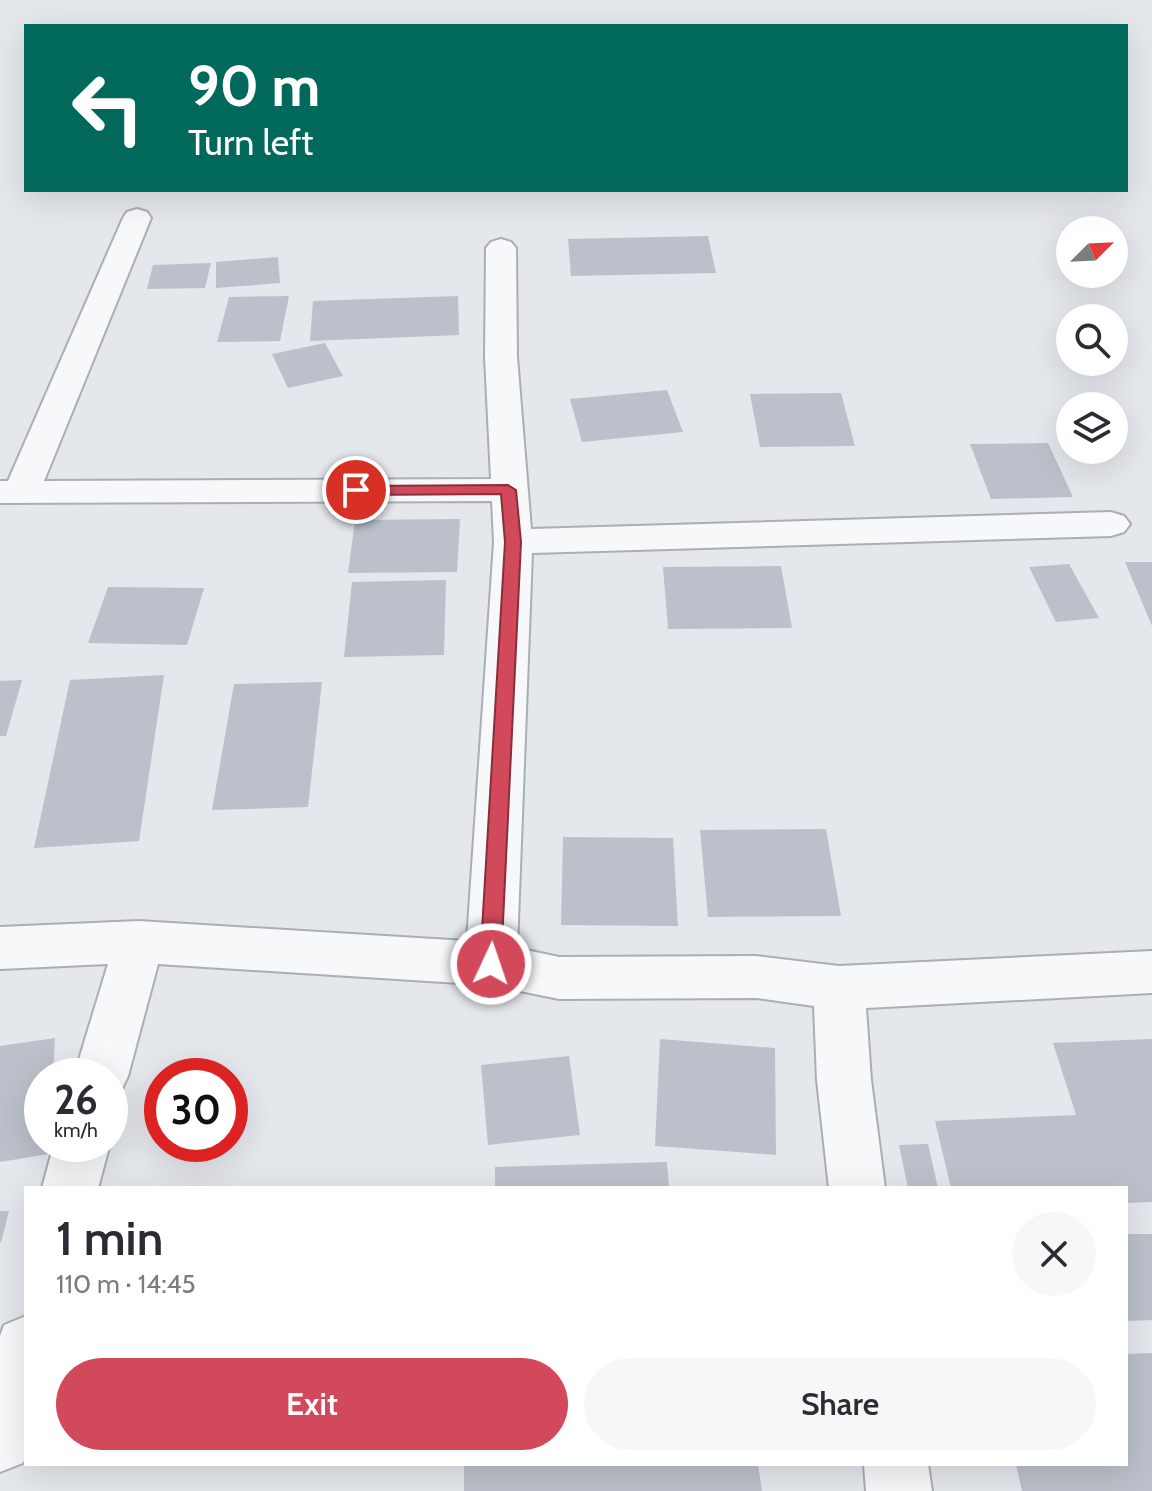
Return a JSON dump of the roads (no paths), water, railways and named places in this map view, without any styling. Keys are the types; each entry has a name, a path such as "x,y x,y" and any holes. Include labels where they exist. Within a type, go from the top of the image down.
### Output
{"street":[{"path":"137,218 11,492 508,490"},
{"path":"491,964 513,542 501,357 501,248"},
{"path":"513,542 1111,524"},
{"path":"106,1058 139,942"},
{"path":"0,948 139,942 491,964 559,978 756,977 839,988 1152,972"},
{"path":"839,988 844,1080 857,1186"},
{"path":"71,1186 77,1162"},
{"path":"0,1440 24,1354"},
{"path":"896,1466 899,1491"}]}
